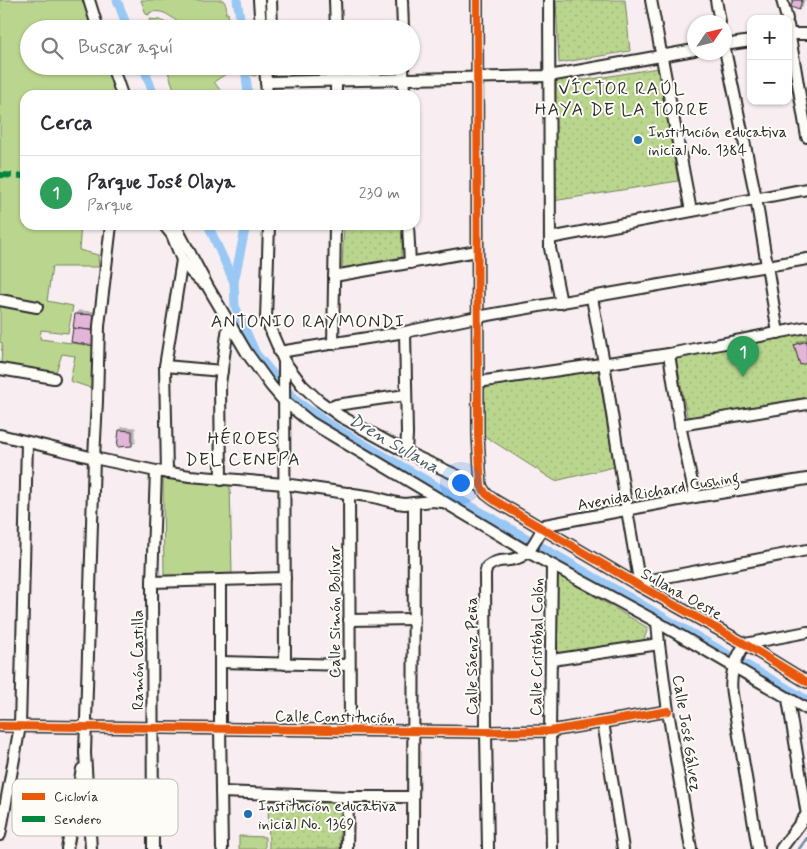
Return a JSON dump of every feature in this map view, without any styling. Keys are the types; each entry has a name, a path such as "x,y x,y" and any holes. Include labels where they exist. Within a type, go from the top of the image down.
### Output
{"street":[{"path":"89,0 95,20"},
{"path":"259,0 260,20"},
{"path":"271,0 272,20"},
{"path":"336,0 336,20"},
{"path":"402,0 403,20"},
{"path":"477,0 477,317 480,486"},
{"path":"549,0 550,248 561,303"},
{"path":"651,0 691,211"},
{"path":"716,0 719,15"},
{"path":"782,0 786,15"},
{"path":"792,32 807,34"},
{"path":"732,44 747,42"},
{"path":"792,49 807,138"},
{"path":"266,82 549,76 687,51"},
{"path":"727,60 756,198 778,332"},
{"path":"115,75 120,90"},
{"path":"266,75 266,90"},
{"path":"266,82 269,75"},
{"path":"336,90 337,75"},
{"path":"403,75 404,90"},
{"path":"550,238 807,189"},
{"path":"86,779 85,753 99,326 110,230"},
{"path":"168,230 172,235 182,260 190,272 208,287"},
{"path":"178,230 208,287 247,353 271,386 299,414 322,430 529,550 552,566 657,622 807,709"},
{"path":"268,230 266,319 282,361 285,664"},
{"path":"333,344 335,230"},
{"path":"408,230 410,263"},
{"path":"334,276 478,251"},
{"path":"282,361 333,344 807,259"},
{"path":"167,473 165,366 182,260"},
{"path":"592,298 640,584 807,550"},
{"path":"0,300 37,307"},
{"path":"221,480 220,384 230,325"},
{"path":"478,382 669,354 807,327"},
{"path":"405,332 408,434 406,452"},
{"path":"669,354 680,425 695,498"},
{"name":"Sullana Oeste","path":"282,361 302,385 329,408 406,452 480,486 494,500 542,530 640,584 743,647 807,682"},
{"path":"165,366 222,371"},
{"path":"0,368 54,378"},
{"path":"329,408 336,405 406,395"},
{"path":"680,425 807,404"},
{"path":"0,436 167,473 221,480 284,484 349,493 405,504 432,501 446,503"},
{"path":"0,835 20,726 27,443"},
{"name":"Ramón Castilla","path":"152,779 152,582 156,471"},
{"name":"Avenida Richard Cushing","path":"542,530 545,525 807,479"},
{"name":"Calle Simón Bolívar","path":"349,493 350,730"},
{"path":"413,849 414,502"},
{"path":"529,550 542,530"},
{"name":"Calle Sáenz Peña","path":"488,849 486,574 488,567 498,560 517,559 529,550"},
{"name":"Calle Cristóbal Colón","path":"552,566 550,731 552,849"},
{"path":"152,582 285,578"},
{"path":"220,580 222,849"},
{"path":"349,620 414,618"},
{"name":"Calle José Gálvez","path":"657,622 658,644 668,711 691,849"},
{"path":"758,849 731,677 743,647 807,632"},
{"path":"552,660 658,644"},
{"path":"220,662 350,665"},
{"path":"781,849 807,814 788,699"},
{"name":"Calle Constitución","path":"0,726 486,732 550,731 668,711"},
{"path":"604,722 623,849"},
{"path":"80,779 85,753"},
{"path":"221,792 348,797 413,797"},
{"path":"347,849 348,797"},
{"path":"67,849 69,836"},
{"path":"89,836 90,849"},
{"name":"Ramón Castilla","path":"153,836 153,849"}],"green space":[{"path":"0,0 88,0 94,20 20,20 20,75 113,75 117,90 20,90 20,230 81,230 79,250 98,255 99,267 52,267 47,301 73,306 68,333 41,330 40,339 95,346 94,389 70,381 75,356 62,354 54,378 1,366 2,343 0,342"},
{"path":"141,0 223,0 226,6 225,13 228,13 229,20 176,20 161,12 146,14"},
{"path":"556,0 625,0 630,51 559,63"},
{"path":"658,68 678,181 553,201 556,78 586,80"},
{"path":"169,75 225,75 214,82 220,90 174,90"},
{"path":"344,230 402,230 402,257 342,268"},
{"path":"807,332 807,398 688,420 675,355"},
{"path":"598,369 614,467 555,481 483,435 482,380"},
{"path":"163,476 230,484 232,574 164,579"},
{"path":"554,572 648,628 642,645 555,656"},
{"path":"340,801 340,849 269,849 268,802"},
{"path":"239,836 265,837 265,849 239,849"}],"building":[{"path":"793,0 802,0 799,10 791,7"},
{"path":"75,314 98,315 97,331 73,328"},
{"path":"73,328 97,331 96,346 71,342"},
{"path":"807,341 807,363 800,365 794,345"},
{"path":"119,430 132,431 132,446 117,447"}],"waterway":[{"name":"Dren Sullana","path":"117,0 125,20"},
{"path":"237,0 240,20"},
{"name":"Dren Sullana","path":"146,75 152,90"},
{"path":"246,75 247,90"},
{"name":"Dren Sullana","path":"210,230 234,282 235,306 256,354 295,400 327,423 807,700"},
{"path":"234,282 245,230"},
{"path":"799,849 807,838"}],"marked path":[{"path":"0,175 20,176"}],"cycle path":[{"path":"477,0 478,436 481,486 486,494 494,500 640,586 745,644 807,682"},
{"path":"0,726 486,732 550,731 668,711"}],"place":[{"name":"Institución educativa inicial No. 1384","path":"638,140"},
{"name":"Parque José Olaya","path":"743,377"},
{"name":"Institución educativa inicial No. 1369","path":"248,814"}],"district":[{"name":"VÍCTOR RAÚL HAYA DE LA TORRE","path":"622,98"},
{"name":"ANTONIO RAYMONDI","path":"308,321"},
{"name":"HÉROES DEL CENEPA","path":"243,448"}]}
